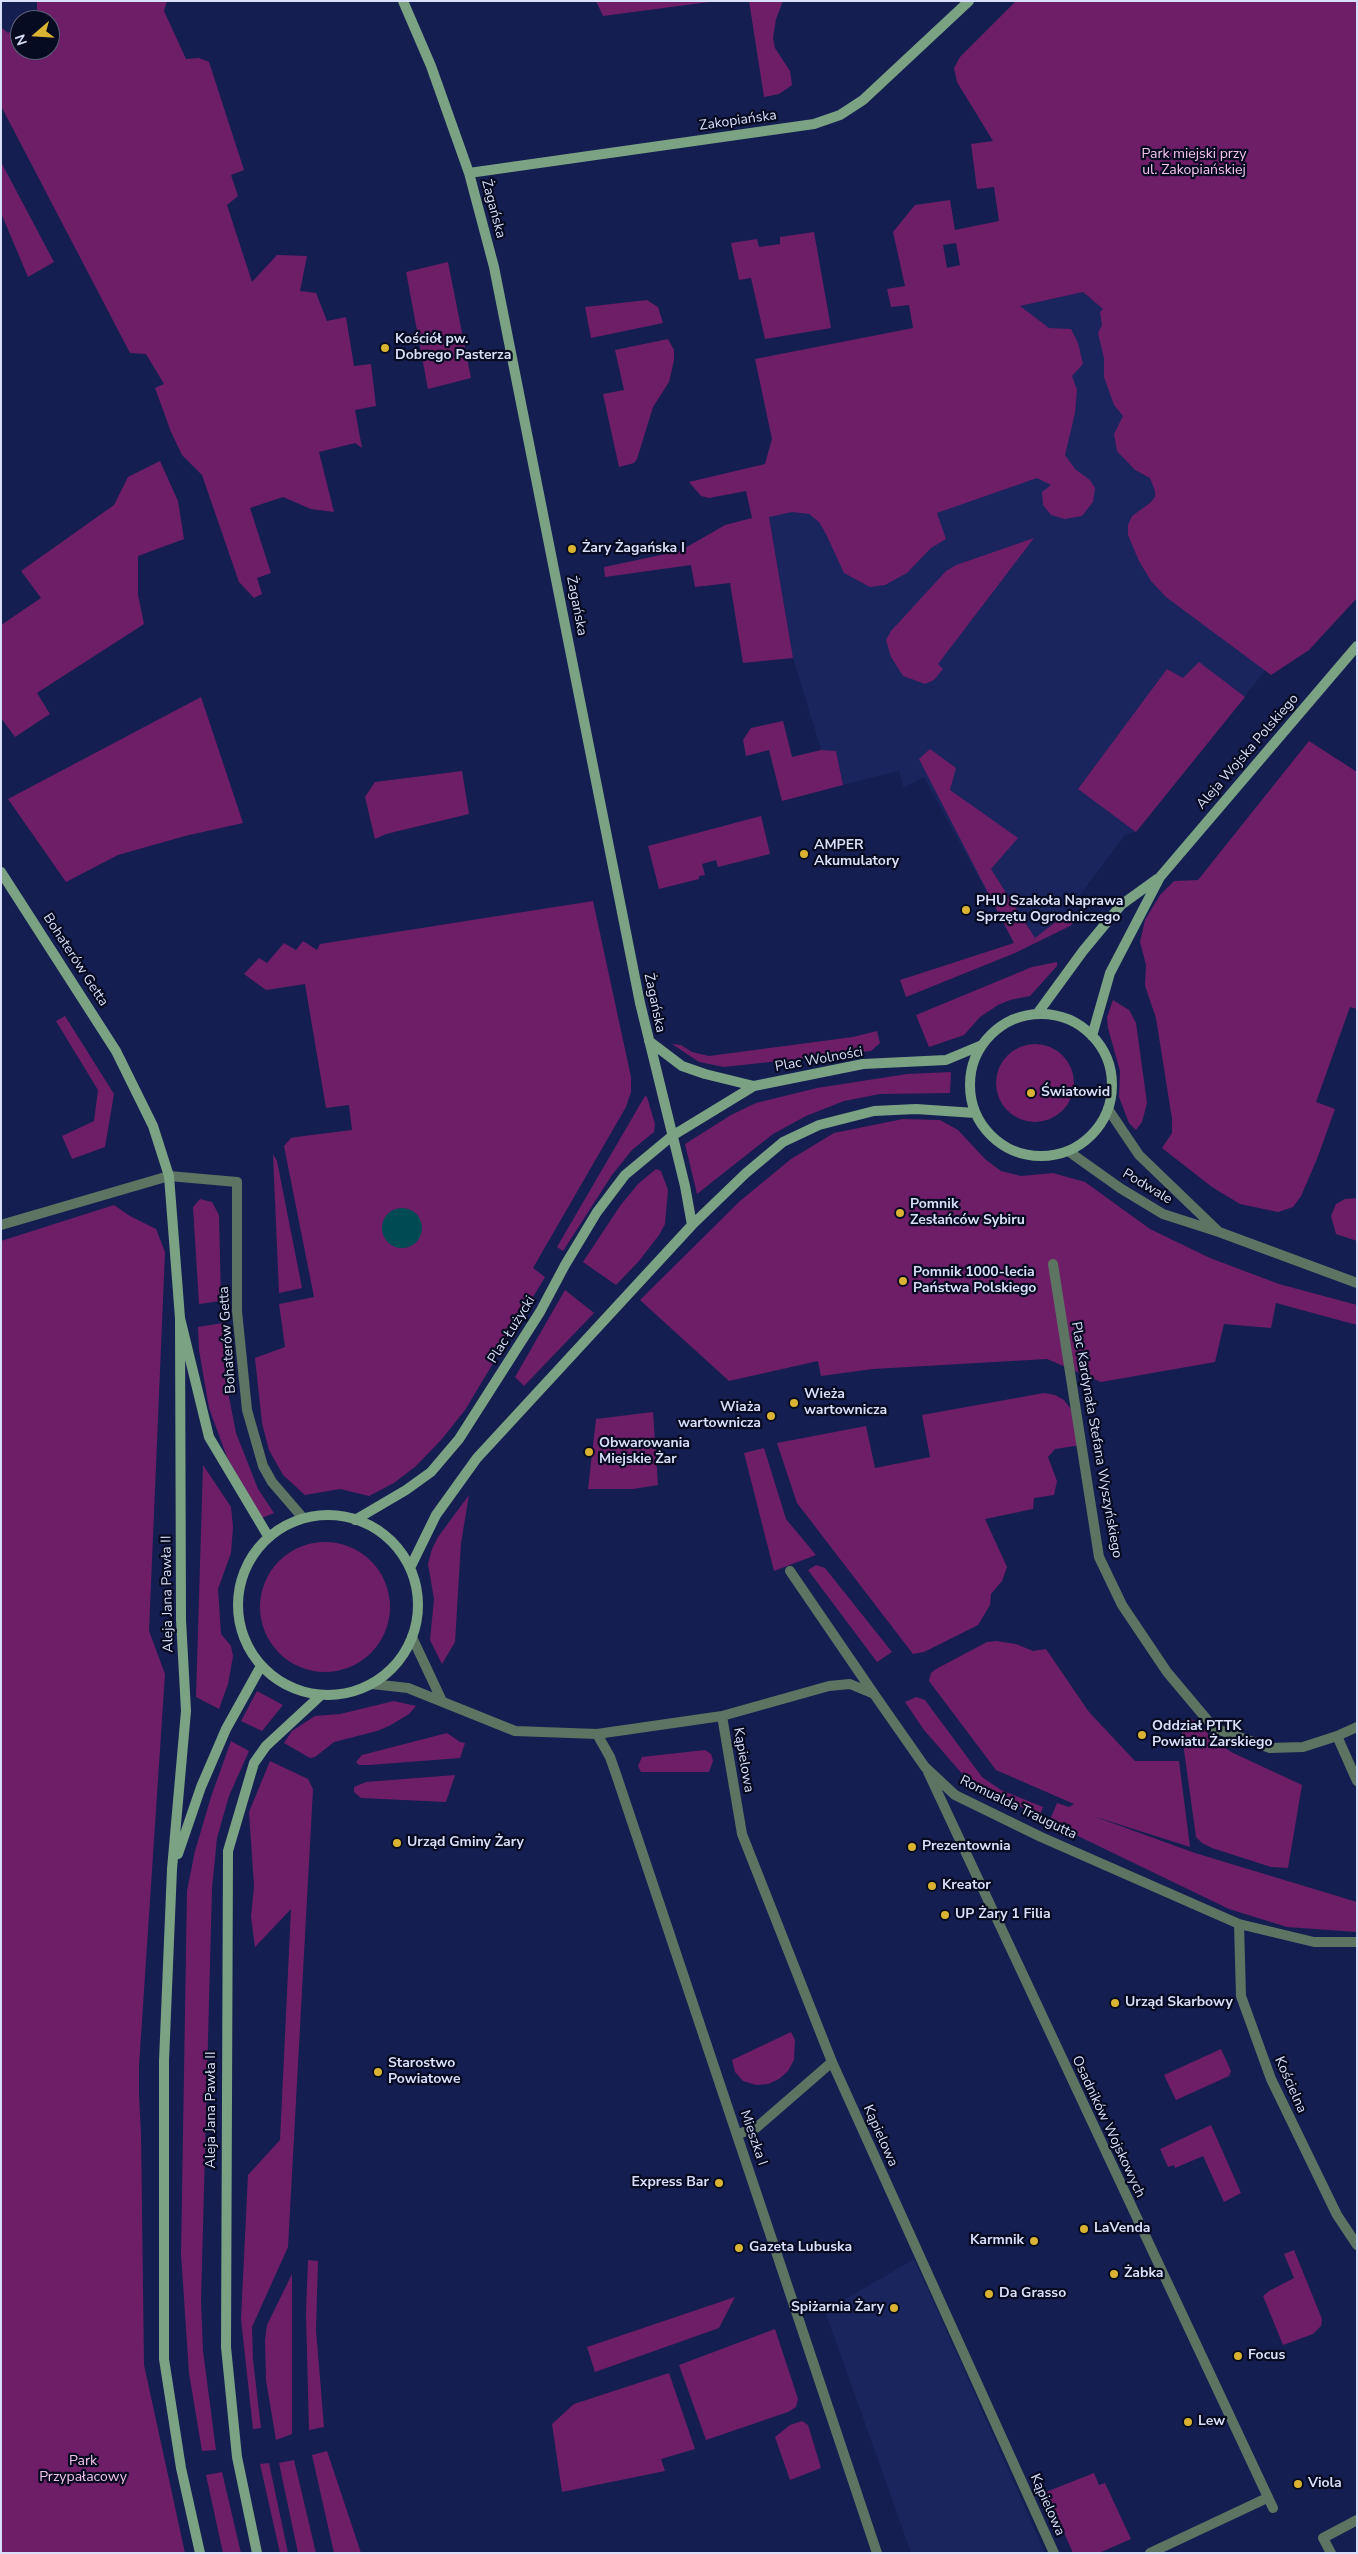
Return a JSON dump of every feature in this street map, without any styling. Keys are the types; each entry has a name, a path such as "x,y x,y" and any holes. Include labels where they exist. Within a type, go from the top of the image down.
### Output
{"street":[{"name":"Żagańska","path":"403,1 431,66 469,173 505,313 649,1041 692,1225"},
{"name":"Zakopiańska","path":"469,173 814,124 840,115 864,100 968,1"},
{"name":"Aleja Wojska Polskiego","path":"1092,1036 1110,973 1160,877 1357,646"},
{"name":"Bohaterów Getta","path":"1,872 116,1051 153,1126 169,1176 180,1318 209,1437 268,1536"},
{"name":"Aleja Wojska Polskiego","path":"1037,1014 1121,905 1160,877"},
{"path":"1037,1014 1057,1016 1076,1023 1092,1036 1108,1063 1112,1079 1108,1109 1102,1122 1092,1134 1068,1151 1046,1156 1025,1155 1004,1146 987,1132 975,1113 970,1090 972,1066 982,1045 1003,1025 1016,1018 1037,1014"},
{"path":"649,1041 682,1066 705,1074 754,1086"},
{"name":"Plac Wolności","path":"672,1136 754,1086 863,1064 946,1060 982,1045"},
{"path":"410,1568 436,1515 477,1458 692,1225 746,1173 783,1142 819,1126 874,1111 916,1109 975,1113"},
{"name":"Podwale","path":"1108,1109 1139,1155 1219,1232"},
{"name":"Plac Łużycki","path":"355,1520 406,1490 431,1472 459,1439 540,1312 565,1265 597,1212 625,1175 672,1136"},
{"name":"Podwale","path":"1068,1151 1120,1188 1163,1214 1219,1232 1357,1282"},
{"path":"1,1225 169,1176"},
{"name":"Bohaterów Getta","path":"169,1176 237,1182 237,1311 247,1410 256,1450 263,1466 272,1482 302,1518"},
{"name":"Plac Kardynała Stefana Wyszyńskiego","path":"1052,1264 1099,1557 1122,1605 1167,1672 1214,1728 1270,1748 1303,1747 1337,1736 1357,1726"},
{"name":"Aleja Jana Pawła II","path":"180,1318 181,1620 186,1711 172,1869 164,2061 164,2359 181,2468 200,2553"},
{"path":"337,1515 355,1520 366,1522 390,1538 407,1561 417,1588 418,1616 410,1644 394,1667 372,1684 347,1694 320,1696 291,1688 278,1681 261,1666 245,1642 238,1614 239,1585 250,1559 268,1536 287,1524 302,1518 337,1515"},
{"name":"Romualda Traugutta","path":"790,1571 925,1767 955,1795 1041,1837 1239,1924 1314,1942 1357,1942"},
{"path":"412,1637 442,1701"},
{"name":"Aleja Jana Pawła II","path":"172,1869 201,1787 222,1738 261,1666"},
{"path":"372,1684 408,1688 442,1701 475,1717 515,1731 598,1734 722,1716 829,1686 850,1684 874,1694"},
{"name":"Aleja Jana Pawła II","path":"257,2553 237,2457 226,2347 228,1851 254,1763 266,1746 320,1696"},
{"name":"Kąpielowa","path":"722,1716 742,1834 832,2062 1054,2553"},
{"name":"Mieszka I","path":"598,1734 610,1757 877,2553"},
{"path":"1337,1736 1357,1780"},
{"name":"Osadników Wojskowych","path":"925,1767 1273,2508"},
{"name":"Kościelna","path":"1239,1924 1241,1996 1271,2079 1337,2215 1357,2244"},
{"path":"738,2134 756,2128 832,2062"},
{"path":"1150,2553 1267,2498"},
{"path":"1331,2553 1323,2538 1357,2520"}],"shaded area":[{"path":"1083,292 1221,408 1354,554 1254,685 1136,832 1125,835 1066,914 1035,938 1014,943 924,777 903,788 899,771 843,785 836,751 821,750 793,658 769,517 765,464 772,439 755,359 835,345"},
{"path":"406,1208 413,1211 419,1217 422,1228 421,1236 413,1245 406,1248 398,1248 391,1245 383,1236 382,1224 385,1217 394,1209"},
{"path":"914,2259 1045,2553 911,2553 825,2311"}],"green space":[{"path":"37,1 167,1 164,11 186,59 199,58 209,62 244,170 231,175 238,196 227,205 252,282 277,255 307,256 300,291 316,293 327,321 346,317 354,366 371,364 376,406 355,410 362,448 355,443 319,452 334,512 311,509 283,497 250,508 271,573 257,578 262,594 254,598 239,582 202,475 182,455 171,432 155,388 164,384 146,354 130,353 1,106 1,27 8,33 10,32 10,60 60,60 60,10 37,10"},
{"path":"596,1 717,1 603,16"},
{"path":"749,1 783,1 776,19 773,38 775,48 790,71 792,85 779,94 764,97"},
{"name":"Park miejski przy ul. Zakopiańskiej","path":"1016,1 1357,1 1357,598 1309,650 1271,675 1166,597 1151,581 1139,561 1128,535 1128,525 1132,516 1155,497 1155,491 1150,478 1135,470 1117,451 1114,434 1123,416 1114,405 1104,377 1104,358 1098,333 1102,325 1100,312 1103,309 1083,292 1020,306 1049,328 1071,329 1078,343 1083,364 1072,376 1077,390 1075,413 1065,455 1075,469 1090,480 1095,488 1093,502 1082,516 1065,519 1051,515 1043,505 1042,492 1051,485 1037,478 937,513 946,539 931,548 907,573 885,585 870,587 844,573 819,522 809,514 792,512 769,517 793,658 743,663 730,583 695,587 691,565 605,577 604,567 680,551 725,525 752,518 746,491 709,498 701,496 689,482 765,464 772,439 755,359 913,328 909,305 891,307 887,289 905,286 893,232 915,205 950,200 955,230 999,221 994,187 977,189 971,144 993,141 957,82 954,68 960,57","holes":["956,243 960,265 947,268 943,245"]},
{"path":"1,162 54,262 28,277 1,213"},
{"path":"814,232 831,328 765,339 751,278 739,280 731,243 757,239 759,247 780,244 780,237"},
{"path":"448,262 471,378 428,389 406,272"},
{"path":"647,300 658,307 663,323 591,338 585,307"},
{"path":"668,339 674,350 674,360 669,382 653,407 637,459 634,463 619,467 603,394 624,390 615,350"},
{"path":"160,461 178,501 184,539 138,556 138,595 144,624 37,693 50,714 15,737 1,718 1,625 41,598 21,571 114,505 128,477"},
{"path":"1034,538 938,664 943,669 934,680 925,684 903,676 891,657 886,640 891,631 946,571 956,565"},
{"path":"1199,662 1245,697 1136,832 1078,789 1167,669 1183,678"},
{"path":"201,697 243,823 185,836 118,855 66,882 8,799"},
{"path":"783,721 792,757 821,750 836,751 843,785 782,801 769,750 746,756 743,740 751,728"},
{"path":"1309,741 1357,772 1357,1009 1350,1007 1316,1102 1335,1109 1317,1159 1301,1196 1293,1207 1278,1212 1240,1204 1212,1187 1162,1148 1172,1133 1172,1119 1156,1018 1145,986 1146,965 1140,942 1145,920 1160,895 1174,881 1198,880"},
{"path":"930,749 956,768 950,790 1018,838 991,869 1035,938 1066,914 1075,921 1070,926 1015,953 906,997 900,980 1014,943 919,759"},
{"path":"462,771 469,814 386,834 375,839 365,797 375,782"},
{"path":"761,816 770,854 718,867 716,860 702,864 705,875 699,876 699,879 659,889 648,846"},
{"path":"593,901 631,1077 631,1092 626,1107 533,1268 545,1277 465,1410 442,1439 416,1466 394,1483 369,1496 340,1489 305,1495 283,1475 269,1450 262,1423 255,1358 285,1347 279,1304 314,1297 284,1146 291,1138 352,1130 349,1105 326,1108 305,984 266,990 244,974 259,958 267,963 284,943 296,950 303,941 317,950 320,944"},
{"path":"1057,962 1057,966 1030,996 1010,1000 998,1005 980,1017 964,1035 929,1047 916,1015 1032,967"},
{"path":"1113,1000 1129,1010 1136,1023 1147,1103 1142,1122 1136,1130 1129,1123 1119,1097 1120,1071 1108,1028 1107,1017"},
{"path":"65,1016 114,1094 105,1147 72,1159 62,1136 94,1121 98,1090 56,1021"},
{"path":"877,1031 880,1043 871,1051 724,1067 699,1062 672,1044 681,1045 692,1052 709,1056 853,1037"},
{"path":"1035,1044 1050,1047 1063,1055 1071,1068 1074,1083 1071,1098 1063,1111 1050,1119 1035,1122 1020,1119 1007,1111 999,1098 996,1083 999,1068 1007,1055 1020,1047"},
{"path":"951,1072 950,1093 880,1094 844,1101 806,1116 773,1134 697,1194 685,1144 731,1115 756,1103 817,1088 907,1074"},
{"path":"645,1096 647,1097 655,1124 654,1132 632,1150 612,1175 563,1251 557,1247"},
{"path":"903,1119 940,1120 958,1130 985,1159 1001,1171 1021,1176 1053,1173 1085,1182 1150,1229 1210,1258 1279,1284 1357,1305 1357,1325 1276,1303 1271,1328 1224,1324 1215,1362 1101,1382 1047,1359 873,1369 821,1376 818,1361 729,1381 640,1300 740,1201 791,1159 834,1133"},
{"path":"273,1154 277,1161 302,1288 279,1293"},
{"path":"656,1169 661,1171 668,1190 665,1224 639,1261 616,1285 583,1262 620,1206 638,1184"},
{"path":"1357,1198 1357,1241 1336,1234 1331,1216 1336,1204 1345,1199"},
{"path":"200,1199 212,1202 219,1215 221,1301 199,1304 193,1207"},
{"name":"Park Przypałacowy","path":"114,1205 130,1216 156,1229 165,1252 149,1631 165,1674 139,2066 139,2094 144,2365 185,2553 1,2553 1,1241"},
{"path":"565,1290 594,1313 524,1386 515,1377"},
{"path":"223,1323 225,1376 236,1433 258,1489 274,1513 262,1518 227,1457 209,1408 199,1350 198,1327"},
{"path":"1044,1393 1055,1395 1064,1400 1071,1409 1081,1445 1055,1449 1048,1457 1057,1481 1054,1495 1034,1498 1033,1509 985,1519 1007,1567 1002,1581 991,1594 990,1605 978,1625 924,1652 913,1654 797,1503 777,1443 866,1426 875,1468 930,1457 922,1415"},
{"path":"653,1412 658,1485 633,1489 588,1489 596,1419"},
{"path":"764,1448 786,1519 816,1555 774,1571 744,1453"},
{"path":"203,1465 231,1507 233,1527 231,1553 218,1589 221,1634 231,1646 233,1656 228,1684 219,1709 196,1697"},
{"path":"469,1495 461,1543 455,1642 442,1664 430,1640 434,1599 428,1564 438,1537"},
{"path":"325,1542 338,1543 350,1547 371,1561 385,1582 389,1594 389,1620 385,1632 371,1653 350,1667 338,1671 325,1672 312,1671 300,1667 279,1653 265,1632 261,1620 260,1607 261,1594 265,1582 279,1561 300,1547 312,1543"},
{"path":"816,1565 825,1568 892,1652 877,1662 808,1570"},
{"path":"996,1641 1016,1644 1033,1651 1046,1649 1089,1712 1135,1761 1179,1761 1190,1847 1093,1816 1195,1853 1357,1902 1357,1932 1287,1927 1229,1909 1049,1822 1057,1803 1069,1807 1074,1804 996,1770 929,1681 931,1673 936,1669 987,1642"},
{"path":"257,1691 283,1705 262,1731 241,1721"},
{"path":"916,1697 925,1700 982,1777 1001,1790 1043,1807 1040,1815 999,1798 964,1776 924,1730 905,1702"},
{"path":"394,1701 416,1706 409,1714 389,1726 334,1742 315,1757 310,1758 284,1743 292,1731 315,1716 340,1714"},
{"path":"1189,1718 1198,1722 1213,1739 1231,1752 1302,1785 1288,1868 1271,1867 1212,1848 1202,1843 1196,1837 1182,1736 1182,1722"},
{"path":"447,1733 460,1742 465,1743 460,1758 369,1765 359,1765 356,1762 362,1755"},
{"path":"231,1741 249,1751 229,1796 217,1838 212,1889 201,2301 203,2351 216,2450 202,2451 189,2373 181,2254 187,1891 195,1851 211,1797"},
{"path":"705,1750 711,1754 713,1761 709,1772 641,1772 638,1766 642,1757"},
{"path":"270,1761 308,1779 313,1789 288,2247 252,2327 253,2360 261,2428 253,2429 241,2319 248,2175 280,2140 291,1909 255,1947 251,1917 254,1886 249,1812"},
{"path":"455,1775 446,1802 361,1798 354,1792 354,1787 366,1782"},
{"path":"791,2032 795,2040 794,2060 788,2071 779,2079 768,2084 756,2085 743,2081 735,2072 732,2060"},
{"path":"1221,2049 1231,2071 1229,2076 1176,2100 1164,2075"},
{"path":"1211,2125 1241,2193 1224,2202 1203,2156 1175,2168 1174,2165 1168,2167 1160,2149"},
{"path":"1294,2250 1322,2319 1321,2326 1313,2334 1283,2345 1263,2296 1294,2278 1284,2254"},
{"path":"308,2260 318,2261 316,2330 324,2427 309,2430 306,2313"},
{"path":"292,2274 292,2434 276,2440 266,2380 265,2340 267,2325"},
{"path":"735,2297 719,2328 595,2372 587,2347"},
{"path":"775,2329 798,2399 796,2407 788,2412 706,2440 679,2365"},
{"path":"669,2373 695,2449 661,2459 665,2471 562,2492 552,2424 574,2404"},
{"path":"802,2421 808,2425 821,2468 790,2480 775,2437 790,2425"},
{"path":"327,2451 361,2553 334,2553 312,2455"},
{"path":"294,2460 316,2553 298,2553 279,2463"},
{"path":"269,2463 288,2553 280,2553 260,2464"},
{"path":"222,2472 241,2553 223,2553 206,2475"},
{"path":"1094,2473 1099,2485 1105,2483 1131,2539 1099,2553 1073,2553 1046,2492"}],"place":[{"name":"Kościół pw. Dobrego Pasterza","path":"385,348"},
{"name":"Żary Żagańska I","path":"572,549"},
{"name":"AMPER Akumulatory","path":"804,854"},
{"name":"PHU Szakoła Naprawa Sprzętu Ogrodniczego","path":"966,910"},
{"name":"Światowid","path":"1031,1093"},
{"name":"Pomnik Zesłańców Sybiru","path":"900,1213"},
{"name":"Pomnik 1000-lecia Państwa Polskiego","path":"903,1281"},
{"name":"Wieża wartownicza","path":"794,1403"},
{"name":"Wiaża wartownicza","path":"771,1416"},
{"name":"Obwarowania Miejskie Żar","path":"589,1452"},
{"name":"Oddział PTTK Powiatu Żarskiego","path":"1142,1735"},
{"name":"Urząd Gminy Żary","path":"397,1843"},
{"name":"Prezentownia","path":"912,1847"},
{"name":"Kreator","path":"932,1886"},
{"name":"UP Żary 1 Filia","path":"945,1915"},
{"name":"Urząd Skarbowy","path":"1115,2003"},
{"name":"Starostwo Powiatowe","path":"378,2072"},
{"name":"Express Bar","path":"719,2183"},
{"name":"LaVenda","path":"1084,2229"},
{"name":"Karmnik","path":"1034,2241"},
{"name":"Gazeta Lubuska","path":"739,2248"},
{"name":"Żabka","path":"1114,2274"},
{"name":"Da Grasso","path":"989,2294"},
{"name":"Spiżarnia Żary","path":"894,2308"},
{"name":"Focus","path":"1238,2356"},
{"name":"Lew","path":"1188,2422"},
{"name":"Viola","path":"1298,2484"}]}
